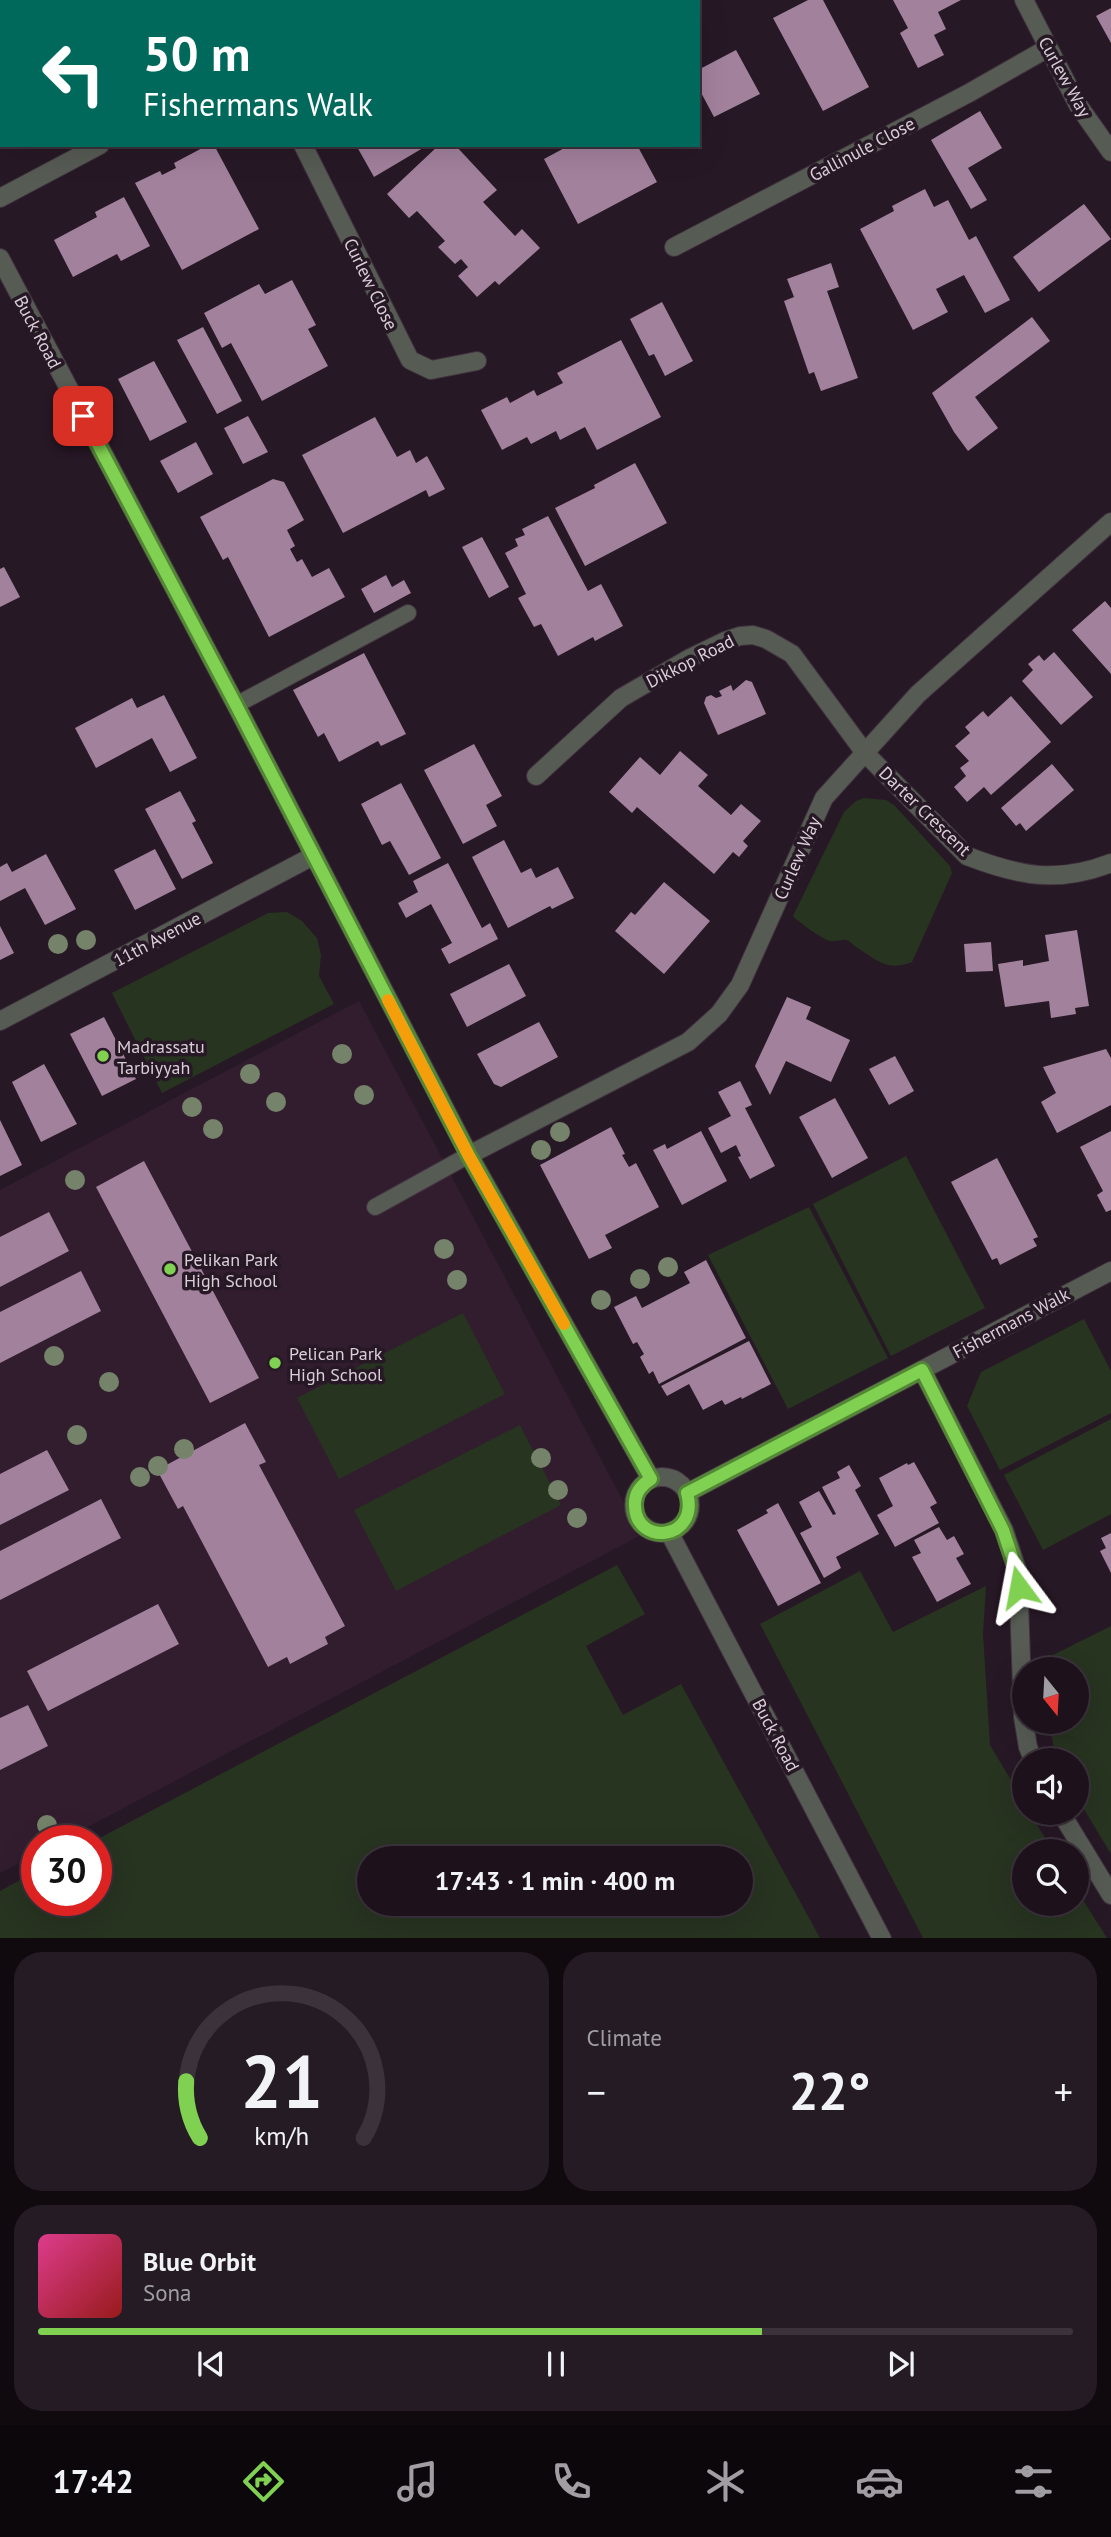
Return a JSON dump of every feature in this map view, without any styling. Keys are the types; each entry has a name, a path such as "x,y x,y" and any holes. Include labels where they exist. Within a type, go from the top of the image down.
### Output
{"street":[{"name":"Curlew Way","path":"1024,0 1078,105 1111,152"},
{"name":"Gallinule Close","path":"674,247 969,93 1048,48"},
{"path":"0,198 96,147"},
{"name":"Curlew Close","path":"304,147 410,360 431,370 477,361"},
{"name":"Buck Road","path":"0,258 236,705 469,1156 651,1479"},
{"name":"Curlew Way","path":"469,1156 688,1042 719,1014 740,985 824,798 918,694 1111,522"},
{"name":"Dikkop Road","path":"536,776 621,698 690,658 740,636 766,639 792,654 864,753"},
{"name":"Darter Crescent","path":"864,753 967,856 1037,877 1075,874 1111,863"},
{"name":"11th Avenue","path":"0,1021 313,856"},
{"name":"Fishermans Walk","path":"687,1493 1111,1271"},
{"path":"922,1370 1003,1530 1017,1572 1023,1717 1028,1748"},
{"path":"668,1478 682,1486 687,1493 690,1503 685,1521 669,1532 651,1531 637,1519 635,1500 643,1484 651,1479 668,1478"},
{"name":"Buck Road","path":"669,1532 882,1938"},
{"path":"1067,1825 1111,1895"}],"lane":[{"path":"236,705 408,613"},
{"path":"375,1207 469,1156"}],"shaded area":[{"name":"Pelican Park High School","path":"359,1001 641,1535 91,1825 21,1825 21,1862 0,1873 0,1190"}],"green space":[{"path":"864,798 886,800 895,806 950,866 952,873 912,962 903,965 882,963 847,940 827,940 793,916 844,812 856,801"},
{"path":"287,912 302,921 317,938 321,955 319,976 334,1004 162,1093 112,993 268,913"},
{"path":"906,1156 985,1308 891,1356 813,1204"},
{"path":"809,1207 888,1358 788,1409 708,1255"},
{"path":"463,1313 505,1394 339,1479 297,1398"},
{"path":"1084,1319 1111,1371 1111,1413 1000,1470 967,1406 981,1372"},
{"path":"1111,1419 1111,1514 1043,1550 1004,1475"},
{"path":"520,1425 561,1505 396,1591 354,1510"},
{"path":"617,1565 645,1614 586,1646 623,1715 681,1684 820,1938 0,1938 0,1891 21,1880 21,1916 112,1916 112,1832"},
{"path":"860,1571 893,1632 986,1586 983,1634 990,1745 1012,1782 1012,1825 1037,1825 1046,1839 1012,1839 1012,1916 1089,1916 1089,1910 1107,1938 923,1938 760,1624"},
{"path":"1111,1626 1111,1854 1089,1818 1089,1748 1054,1748 1051,1734 1089,1734 1089,1657 1049,1657"}],"building":[{"path":"808,0 823,0 869,87 823,111 773,18"},
{"path":"893,0 961,0 938,12 946,29 934,35 944,55 918,68 900,33 908,28"},
{"path":"1111,8 1111,43 1096,16"},
{"path":"736,50 760,94 714,117 700,91 700,69"},
{"path":"980,111 1002,148 968,168 987,200 971,209 931,140"},
{"path":"204,147 215,147 259,229 182,270 135,183 160,171 162,175 176,168 174,163"},
{"path":"357,147 425,147 374,177"},
{"path":"437,147 457,147 497,190 483,202 515,236 522,229 540,248 499,285 495,281 477,297 458,276 468,267 461,259 455,264 438,247 445,241 417,211 409,218 387,194"},
{"path":"566,147 638,147 657,182 578,224 544,159"},
{"path":"925,189 934,207 948,200 969,240 976,236 1010,300 985,313 964,275 936,289 948,312 913,330 860,229 894,211 892,206"},
{"path":"124,197 150,246 121,261 117,254 73,277 54,240 97,217 95,212"},
{"path":"1084,204 1111,239 1039,292 1013,257"},
{"path":"831,263 839,287 827,291 858,378 821,391 814,372 809,374 784,301 794,297 787,279"},
{"path":"292,280 316,325 308,329 328,366 262,401 231,343 222,348 204,313 259,284 265,294"},
{"path":"662,302 693,361 665,376 654,354 649,356 630,319"},
{"path":"1032,317 1050,341 975,397 998,428 968,451 932,393"},
{"path":"203,327 242,401 217,414 177,340"},
{"path":"621,340 661,417 597,450 585,427 560,440 556,431 531,444 527,437 502,450 481,410 507,397 510,403 534,390 537,396 563,383 557,373"},
{"path":"154,361 187,422 150,441 118,379"},
{"path":"248,416 268,452 243,464 224,428"},
{"path":"375,417 397,457 410,450 416,463 427,456 445,489 429,497 426,490 343,533 302,455"},
{"path":"196,442 213,474 178,493 160,461"},
{"path":"635,463 667,523 585,566 555,508 595,488 594,485"},
{"path":"273,479 284,482 304,520 287,530 295,546 290,549 297,562 302,559 312,577 329,568 345,597 269,637 228,557 223,560 200,517"},
{"path":"548,516 588,591 601,584 623,626 595,641 593,637 558,656 541,624 534,627 518,598 526,594 505,553 518,546 515,539 525,535 522,529"},
{"path":"482,537 509,587 489,598 462,547"},
{"path":"4,567 20,597 0,607 0,569"},
{"path":"386,575 392,587 404,580 411,593 374,613 361,589"},
{"path":"1105,601 1111,608 1111,674 1072,630"},
{"path":"1054,652 1093,697 1061,725 1022,681 1033,670 1028,664 1039,655 1044,661"},
{"path":"364,653 406,734 381,746 378,741 339,762 324,733 318,737 293,690"},
{"path":"746,680 752,682 766,714 718,735 704,703 706,697 722,696 719,691 731,685 733,691"},
{"path":"164,695 197,758 170,772 152,738 96,768 75,728 132,698 137,708"},
{"path":"1011,696 1051,742 991,795 984,787 967,802 954,787 966,776 960,768 969,761 955,746 970,733 965,727 983,711 988,717"},
{"path":"474,744 502,796 486,805 497,826 463,844 424,770"},
{"path":"680,751 708,775 698,786 731,815 741,804 761,821 743,841 748,846 739,857 733,852 714,874 637,807 632,813 609,792 640,757 660,775"},
{"path":"1052,764 1074,790 1026,831 1020,823 1016,826 1001,808"},
{"path":"401,783 441,858 409,875 390,841 382,845 361,804"},
{"path":"180,791 196,821 192,823 213,863 182,879 145,809"},
{"path":"504,840 521,873 531,868 536,878 558,867 574,898 552,909 550,906 508,928 472,857"},
{"path":"155,849 176,889 135,910 114,870"},
{"path":"46,854 76,909 45,925 25,888 0,901 0,867 7,863 12,872"},
{"path":"448,863 482,928 490,923 498,939 449,964 441,949 452,943 431,904 406,918 398,903 418,892 413,881"},
{"path":"664,882 710,921 664,974 615,931 631,912 635,915"},
{"path":"0,926 14,953 0,960"},
{"path":"1077,930 1089,1006 1075,1008 1076,1014 1051,1018 1049,1001 1005,1007 998,964 1023,960 1023,966 1049,961 1045,935"},
{"path":"991,942 993,971 966,972 964,944"},
{"path":"509,964 526,996 467,1027 450,994"},
{"path":"787,997 811,1007 806,1019 850,1040 831,1082 786,1061 770,1095 755,1066"},
{"name":"Madrassatu Tarbiyyah","path":"104,1017 136,1079 102,1096 70,1034"},
{"path":"539,1022 558,1057 501,1087 494,1084 477,1054"},
{"path":"1106,1049 1111,1058 1111,1105 1057,1133 1041,1102 1056,1093 1043,1067"},
{"path":"895,1056 914,1091 889,1105 869,1069"},
{"path":"44,1064 77,1124 41,1142 12,1082"},
{"path":"740,1081 752,1105 745,1108 775,1166 750,1179 738,1157 741,1156 736,1145 721,1153 708,1128 731,1116 718,1092"},
{"path":"835,1098 868,1158 832,1178 799,1117"},
{"path":"0,1120 22,1165 0,1176"},
{"path":"611,1127 629,1167 636,1163 659,1207 605,1235 612,1248 589,1259 540,1165"},
{"path":"701,1131 727,1181 682,1205 653,1150 665,1144 667,1149"},
{"path":"1111,1131 1111,1210 1106,1212 1097,1195 1103,1191 1080,1147"},
{"path":"997,1158 1038,1237 1033,1239 1037,1246 1000,1265 997,1258 992,1260 951,1182"},
{"name":"Pelikan Park High School","path":"144,1161 259,1378 210,1403 96,1187"},
{"path":"49,1212 69,1251 0,1287 0,1237"},
{"path":"706,1260 746,1338 659,1384 653,1371 649,1374 640,1357 644,1354 637,1342 633,1344 614,1307 636,1296 642,1308 690,1283 684,1272"},
{"path":"81,1271 101,1311 0,1363 0,1312"},
{"path":"749,1341 771,1384 742,1399 741,1397 725,1405 722,1400 703,1410 689,1384 667,1396 661,1386"},
{"path":"245,1423 266,1462 259,1465 345,1626 325,1637 328,1644 290,1664 287,1657 268,1667 183,1506 178,1509 157,1470"},
{"path":"47,1450 69,1490 0,1525 0,1474"},
{"path":"914,1462 937,1503 930,1507 939,1523 895,1547 877,1515 893,1506 879,1478"},
{"path":"849,1465 861,1486 855,1490 879,1534 836,1557 841,1568 824,1578 800,1533 812,1527 799,1502 819,1491 833,1515 836,1514 822,1487 840,1478 837,1472"},
{"path":"101,1499 121,1538 0,1600 0,1551"},
{"path":"778,1503 821,1583 778,1606 737,1530 768,1513 766,1510"},
{"path":"939,1527 947,1540 954,1536 964,1554 956,1558 971,1584 937,1602 912,1557 921,1553 914,1540"},
{"path":"1111,1533 1111,1573 1100,1551 1106,1548 1101,1538"},
{"path":"158,1604 179,1644 48,1711 27,1671"},
{"path":"28,1705 48,1746 0,1770 0,1718"}],"slow traffic":[{"path":"388,1000 469,1156 564,1324"}],"place":[{"name":"Madrassatu Tarbiyyah","path":"103,1056"},
{"name":"Pelikan Park High School","path":"170,1269"},
{"name":"Pelican Park High School","path":"275,1363"}],"route":[{"path":"83,416 469,1156 651,1479 643,1484 635,1500 637,1519 651,1531 660,1533 678,1528 689,1512 687,1493 922,1370 1003,1530 1017,1572 1019,1587"}]}
